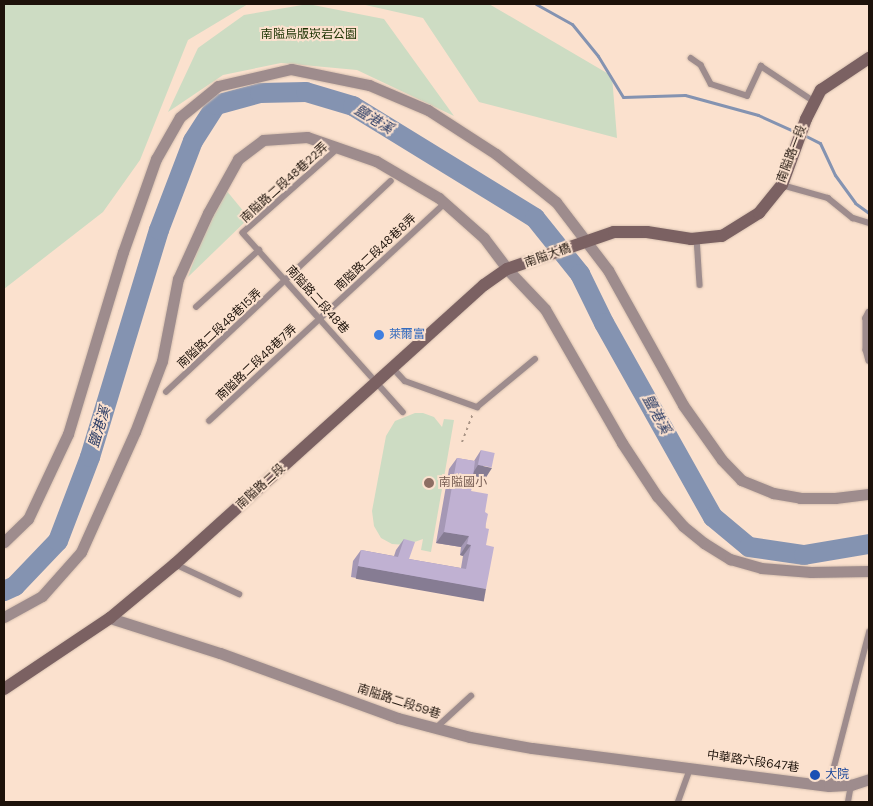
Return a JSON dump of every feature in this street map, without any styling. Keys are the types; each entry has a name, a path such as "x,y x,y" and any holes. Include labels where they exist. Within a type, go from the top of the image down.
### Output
{"street":[{"name":"南隘路一段","path":"588,242 614,232 647,232 697,238 722,236 759,214 782,185 806,119 821,90 869,58"},
{"path":"4,542 28,519 68,434 123,252 156,159 180,117 218,86 291,69 369,85 428,110 496,154 556,202 608,270 683,405 722,460 740,480 773,493 800,498 869,494"},
{"path":"4,617 42,596 81,552 135,432 162,361 178,279 208,212 238,159 263,140 307,136 376,161 445,203 484,238 507,269 545,309 622,443 657,496 683,526 704,543 730,559 761,568 812,572 869,571"},
{"name":"南隘大橋","path":"507,269 588,242"},
{"name":"南隘路二段","path":"4,689 110,618 175,564 484,284 507,269"},
{"name":"南隘路二段59巷","path":"110,618 435,729 532,748 691,767"},
{"name":"中華路六段647巷","path":"691,767 829,786 851,785 869,779"}],"lane":[{"path":"691,58 701,65 711,84 747,96 761,66 815,102"},
{"name":"南隘路二段48巷22弄","path":"243,233 339,148"},
{"name":"南隘路二段48巷15弄","path":"166,392 391,181"},
{"path":"782,185 828,198 853,218 869,223"},
{"name":"南隘路二段48巷8弄","path":"320,319 445,203"},
{"name":"南隘路二段48巷","path":"243,233 403,412"},
{"path":"697,238 700,285"},
{"path":"196,307 259,250"},
{"path":"869,312 866,318 866,342 869,361"},
{"name":"南隘路二段48巷7弄","path":"209,421 320,319"},
{"path":"392,366 405,381 477,407 535,359"},
{"path":"175,564 239,594"},
{"path":"829,786 869,632"},
{"path":"435,729 471,696"},
{"path":"678,802 691,767"},
{"path":"848,802 851,785"}],"path":[{"path":"462,442 477,407"}],"green space":[{"path":"4,4 248,4 188,40 140,160 103,212 4,289"},
{"name":"南隘烏版崁岩公園","path":"308,4 384,19 454,116 357,70 281,63 223,75 168,112 198,48 244,15"},
{"path":"361,4 489,4 612,76 617,138 479,102 423,18"},
{"path":"226,190 249,218 188,277 205,230"},
{"path":"415,413 423,413 434,417 442,427 444,419 454,420 431,552 421,550 423,539 406,545 392,544 381,538 374,526 372,511 386,436 395,421"}],"building":[{"path":"481,450 495,453 492,468 478,465"},
{"path":"457,458 475,461 471,491 488,494 485,512 488,514 485,528 489,529 486,545 494,547 486,589 358,566 361,550 398,557 404,539 415,542 409,559 466,569 471,545 467,544 469,536 444,532"}],"waterway":[{"path":"536,4 572,24 598,56 623,97 685,95 758,115 798,133"},
{"name":"鹽港溪","path":"4,591 15,586 58,541 90,457 159,230 193,141 216,105 260,93 306,92 353,106 535,218 580,274 604,323 713,517 749,547 804,555 869,544"},
{"path":"804,135 820,143 835,175 855,203 869,213"}],"place":[{"name":"萊爾富","path":"379,335"},
{"name":"南隘國小","path":"429,483"},
{"name":"大院","path":"815,775"}]}
